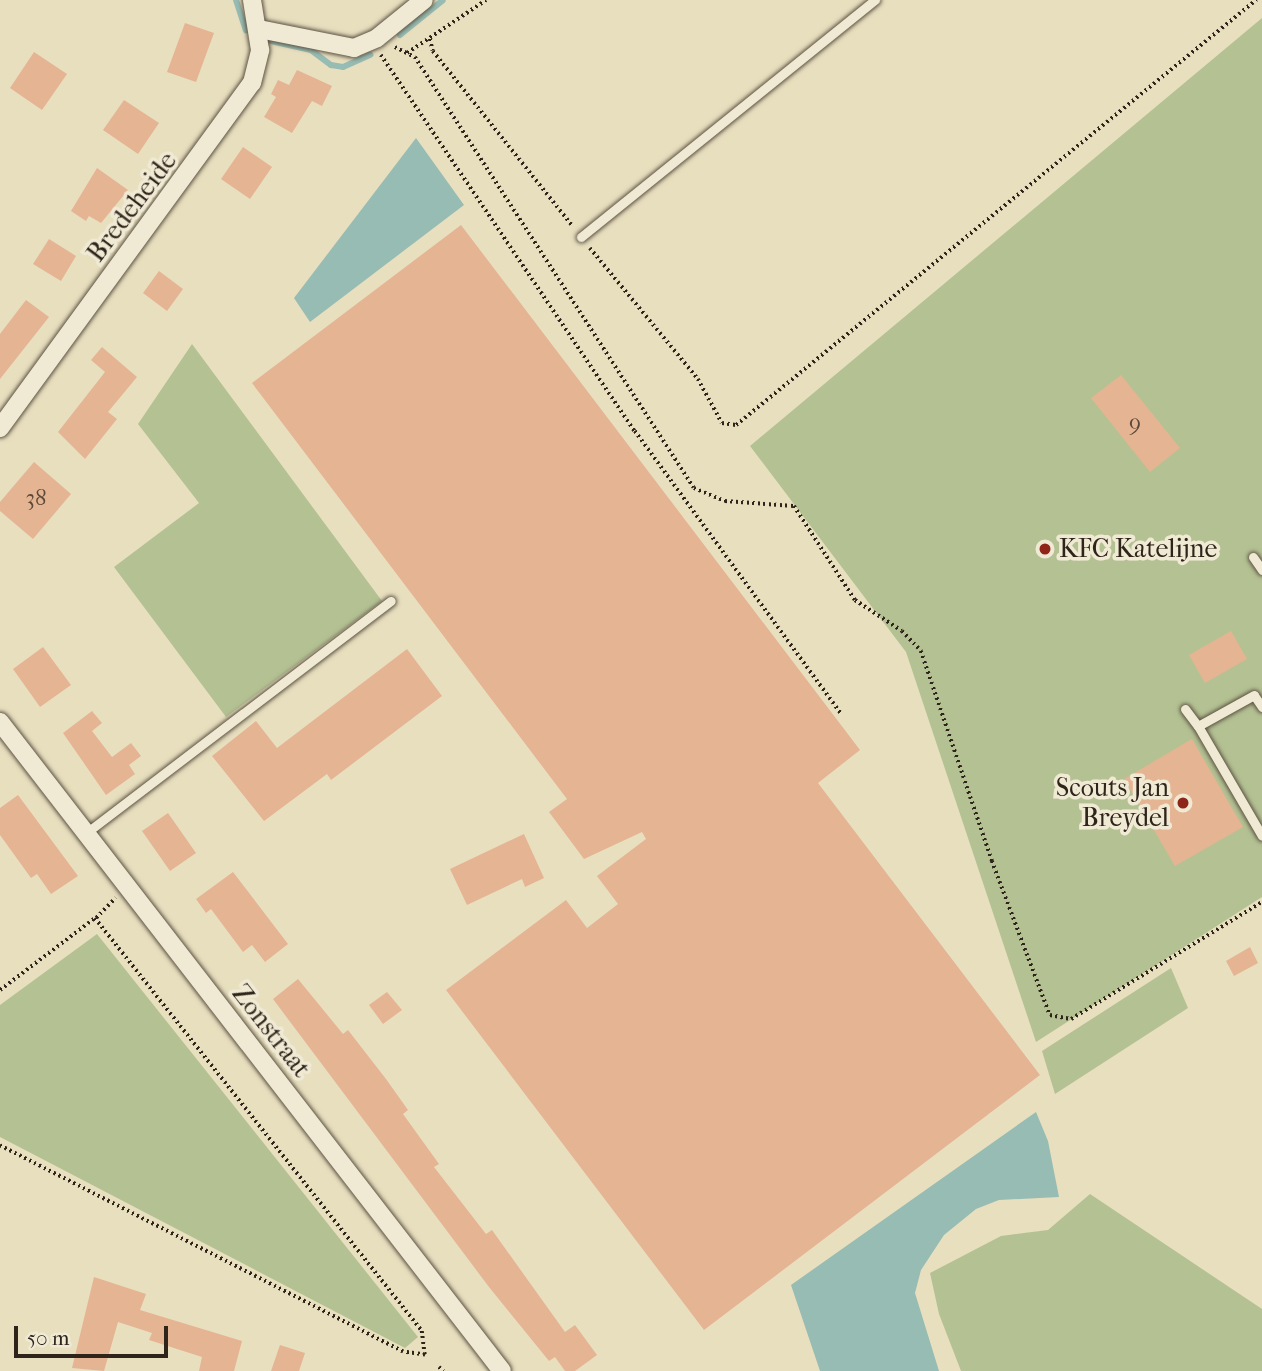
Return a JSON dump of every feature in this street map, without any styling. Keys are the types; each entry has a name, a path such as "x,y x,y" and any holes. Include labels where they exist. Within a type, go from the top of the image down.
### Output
{"street":[{"name":"Bredeheide","path":"0,428 251,83 259,29 252,0"},
{"path":"259,29 354,48 371,40 424,0"},
{"name":"Zonstraat","path":"0,722 502,1371"}],"lane":[{"path":"581,237 875,0"},
{"path":"1253,557 1262,570"},
{"path":"85,834 391,601"},
{"path":"1198,726 1254,695 1262,707"},
{"path":"1185,709 1198,726 1262,836"}],"path":[{"path":"407,53 486,0"},
{"path":"430,39 433,51 698,379 722,423 736,425 1256,0"},
{"path":"371,40 415,57 694,488 725,500 794,506 855,600 902,631 921,651 992,861 1050,1015 1071,1019 1079,1015 1262,902"},
{"path":"371,40 400,79 635,431 842,715"},
{"path":"0,990 95,918 126,887"},
{"path":"0,1146 403,1353 425,1355 422,1331 95,918"},
{"path":"439,1367 444,1371"}],"green space":[{"name":"KFC Katelijne","path":"1262,18 1262,897 1036,1042 906,652 750,446"},
{"path":"192,344 382,601 226,717 114,567 199,503 138,424"},
{"path":"97,934 418,1337 405,1348 0,1137 0,1005"},
{"path":"1171,968 1188,1008 1055,1094 1042,1051"},
{"path":"1090,1194 1262,1309 1262,1371 961,1371 939,1314 930,1273 1001,1236 1048,1230"}],"water":[{"path":"416,138 464,205 310,322 294,298"},
{"path":"1036,1112 1048,1141 1059,1197 999,1200 976,1209 944,1235 921,1270 915,1293 939,1371 820,1371 791,1285"}],"building":[{"path":"185,23 214,33 196,82 167,72"},
{"path":"34,52 67,74 42,110 10,88"},
{"path":"297,70 332,86 322,106 312,101 292,133 264,117 276,97 271,94 278,80 289,85"},
{"path":"124,100 159,123 138,154 103,130"},
{"path":"243,147 272,167 250,199 221,179"},
{"path":"97,168 128,190 101,223 89,216 86,221 71,211"},
{"path":"461,225 860,750 818,783 1040,1075 704,1330 446,990 566,900 587,928 618,904 597,876 646,839 642,832 584,859 549,812 567,799 252,383"},
{"path":"49,239 76,256 61,281 33,264"},
{"path":"159,271 183,289 167,311 143,293"},
{"path":"26,300 49,317 0,379 0,334"},
{"path":"102,347 137,377 108,412 117,419 85,459 58,432 105,372 91,360"},
{"path":"1121,375 1180,448 1150,472 1091,398"},
{"path":"34,462 71,494 33,539 0,511 0,502"},
{"path":"1231,631 1247,659 1205,683 1189,655"},
{"path":"43,647 71,685 40,707 13,669"},
{"path":"407,649 442,696 331,780 327,774 264,821 212,756 256,721 277,748"},
{"path":"92,711 102,723 92,731 112,757 131,743 141,756 129,765 135,774 106,795 63,733"},
{"name":"Scouts Jan Breydel","path":"1192,739 1243,827 1175,866 1124,779"},
{"path":"18,795 78,876 51,894 37,874 31,878 0,835 0,808"},
{"path":"168,813 196,853 170,871 142,831"},
{"path":"524,834 544,878 525,887 522,879 467,905 450,869"},
{"path":"233,872 288,944 265,962 252,945 243,952 211,909 206,913 196,899"},
{"path":"1250,947 1258,963 1234,976 1226,961"},
{"path":"298,979 343,1034 348,1030 386,1079 408,1110 403,1114 439,1164 434,1167 486,1234 492,1230 565,1332 575,1325 597,1355 575,1371 565,1371 555,1357 549,1361 489,1287 273,999"},
{"path":"387,992 402,1010 383,1024 369,1005"},
{"path":"94,1277 146,1294 140,1310 242,1341 234,1371 199,1371 202,1357 149,1340 152,1333 118,1322 104,1371 72,1368"},
{"path":"280,1345 305,1353 299,1371 271,1371"}],"waterway":[{"path":"236,0 246,30"},
{"path":"400,35 443,0"},
{"path":"271,41 311,50 331,65 343,67 370,55"}],"place":[{"name":"KFC Katelijne","path":"1045,549"},
{"name":"Scouts Jan Breydel","path":"1183,803"}]}
